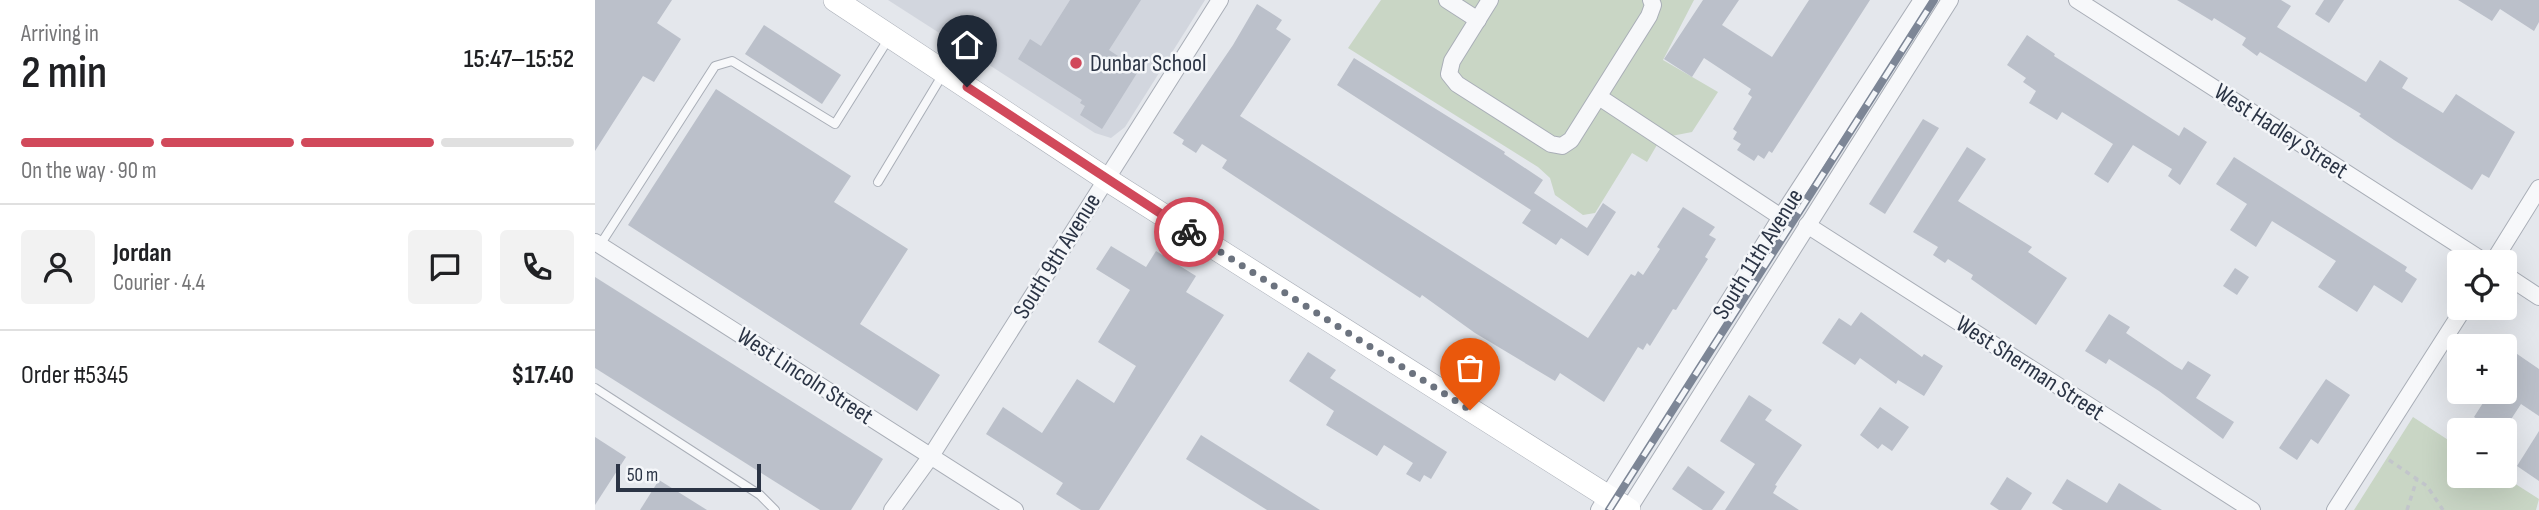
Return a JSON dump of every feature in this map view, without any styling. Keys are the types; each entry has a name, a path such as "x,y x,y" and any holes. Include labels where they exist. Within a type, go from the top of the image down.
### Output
{"main road":[{"path":"835,0 1603,503 1628,510"}],"street":[{"name":"South 9th Avenue","path":"892,510 931,456 1220,0"},
{"path":"1447,0 1478,20"},
{"path":"1490,0 1452,61 1449,74 1458,84 1551,144 1562,146 1571,140 1599,97 1652,2"},
{"name":"South 11th Avenue","path":"1603,503 1781,217 1922,0"},
{"name":"South 11th Avenue","path":"1628,510 1950,0"},
{"name":"West Hadley Street","path":"2077,0 2467,250"},
{"path":"1599,97 1781,217"},
{"path":"2500,250 2539,188"},
{"name":"West Sherman Street","path":"1807,225 2252,510"},
{"name":"West Lincoln Street","path":"597,243 1015,510"},
{"path":"2517,283 2539,297"},
{"path":"2335,510 2456,320"}],"lane":[{"path":"597,243 715,66 732,61 835,124 890,36"},
{"path":"878,182 944,72"},
{"path":"595,388 760,495 775,510"}],"path":[{"path":"2389,460 2427,486 2443,510"},
{"path":"2407,510 2417,479"}],"shaded area":[{"name":"Dunbar School","path":"888,0 1205,0 1125,127 1111,138 1095,133"}],"green space":[{"path":"1381,0 1694,0 1663,60 1718,92 1692,132 1661,138 1647,162 1632,153 1595,213 1583,215 1555,195 1550,178 1538,167 1348,48"},
{"path":"2413,417 2447,439 2447,488 2517,488 2517,485 2539,499 2536,510 2354,510"}],"building":[{"path":"595,0 672,0 657,23 681,39 654,82 643,76 595,151"},
{"path":"1070,0 1141,0 1109,50 1139,70 1102,129 1080,115 1085,106 1080,103 1082,100 1018,59 1030,39 1041,46"},
{"path":"1703,0 1739,0 1722,25 1772,57 1809,0 1870,0 1772,153 1769,151 1764,159 1758,155 1754,161 1737,150 1741,144 1733,139 1737,132 1733,129 1752,97 1748,94 1751,89 1704,58 1692,77 1664,59"},
{"path":"2177,0 2281,0 2291,6 2277,27 2366,82 2380,60 2408,78 2402,88 2443,113 2456,94 2515,132 2489,178 2482,174 2472,190 2359,116 2361,114 2260,52 2257,56 2242,45 2246,38"},
{"path":"2324,0 2344,0 2329,23 2315,14"},
{"path":"2458,0 2539,0 2539,22 2534,31 2500,9 2492,21"},
{"path":"1257,4 1282,20 1276,29 1291,39 1240,116 1588,338 1631,274 1635,276 1638,271 1643,275 1660,249 1657,247 1683,207 1715,227 1709,235 1716,239 1705,257 1708,259 1676,310 1673,309 1650,346 1647,343 1643,350 1638,347 1604,402 1560,373 1555,381 1475,333 1422,295 1420,298 1222,168 1227,160 1202,144 1196,153 1182,144 1184,140 1173,133 1233,45"},
{"path":"764,25 841,75 822,104 745,54"},
{"path":"2027,35 2055,54 2054,56 2179,136 2184,127 2207,142 2180,185 2168,176 2172,169 2133,145 2108,183 2094,174 2113,144 2062,112 2057,120 2029,103 2036,91 2023,82 2026,78 2007,65"},
{"path":"1354,58 1505,152 1504,154 1543,180 1534,193 1587,228 1603,203 1616,212 1588,256 1561,238 1556,245 1522,223 1531,210 1337,85"},
{"path":"716,89 851,176 834,202 908,249 860,324 940,375 917,411 628,225"},
{"path":"1923,119 1939,128 1885,214 1869,204"},
{"path":"1967,147 1986,159 1958,201 2032,247 2028,252 2067,278 2036,325 1971,279 1973,275 1948,259 1945,263 1933,255 1938,247 1913,232"},
{"path":"2234,157 2407,267 2405,271 2417,279 2402,303 2374,285 2357,312 2318,287 2336,261 2272,221 2256,247 2230,230 2247,204 2216,184"},
{"path":"1111,246 1146,267 1156,251 1196,276 1186,292 1224,315 1099,510 1081,510 1056,494 1063,483 986,434 1003,407 1042,433 1077,379 1114,403 1136,366 1098,342 1130,290 1096,269"},
{"path":"2235,268 2249,277 2237,295 2223,286"},
{"path":"595,277 883,459 851,510 820,510 595,368"},
{"path":"1861,312 1922,357 1924,354 1943,366 1924,396 1898,380 1896,384 1860,358 1855,365 1822,343 1839,318 1851,326"},
{"path":"2109,314 2130,327 2126,333 2175,366 2182,370 2188,361 2211,375 2196,398 2234,422 2223,439 2159,391 2109,359 2106,364 2085,351"},
{"path":"1308,352 1336,370 1330,378 1447,452 1431,479 1424,475 1420,482 1406,474 1413,463 1384,445 1377,456 1326,425 1334,411 1289,381"},
{"path":"2517,354 2539,369 2539,416 2521,404 2512,418 2474,417 2482,404 2517,404"},
{"path":"2326,379 2350,395 2318,444 2311,439 2297,460 2279,448"},
{"path":"1749,395 1772,410 1765,420 1802,445 1775,485 1777,486 1773,493 1799,510 1725,510 1755,464 1720,441"},
{"path":"1880,407 1909,427 1892,451 1882,444 1878,449 1860,435"},
{"path":"2539,431 2539,481 2517,466"},
{"path":"1201,435 1320,510 1267,510 1186,459"},
{"path":"595,437 626,457 595,505"},
{"path":"1688,466 1725,492 1712,510 1703,510 1672,489"},
{"path":"2007,477 2032,493 2021,510 1999,510 1990,504"},
{"path":"2067,479 2107,503 2119,483 2162,510 2063,510 2052,503"},
{"path":"659,480 707,510 640,510"}],"railway":[{"path":"1609,510 1934,0"}],"way so far":[{"path":"1189,232 1470,410"}],"place":[{"name":"Dunbar School","path":"1076,63"}],"route":[{"path":"967,87 1189,232"}]}
